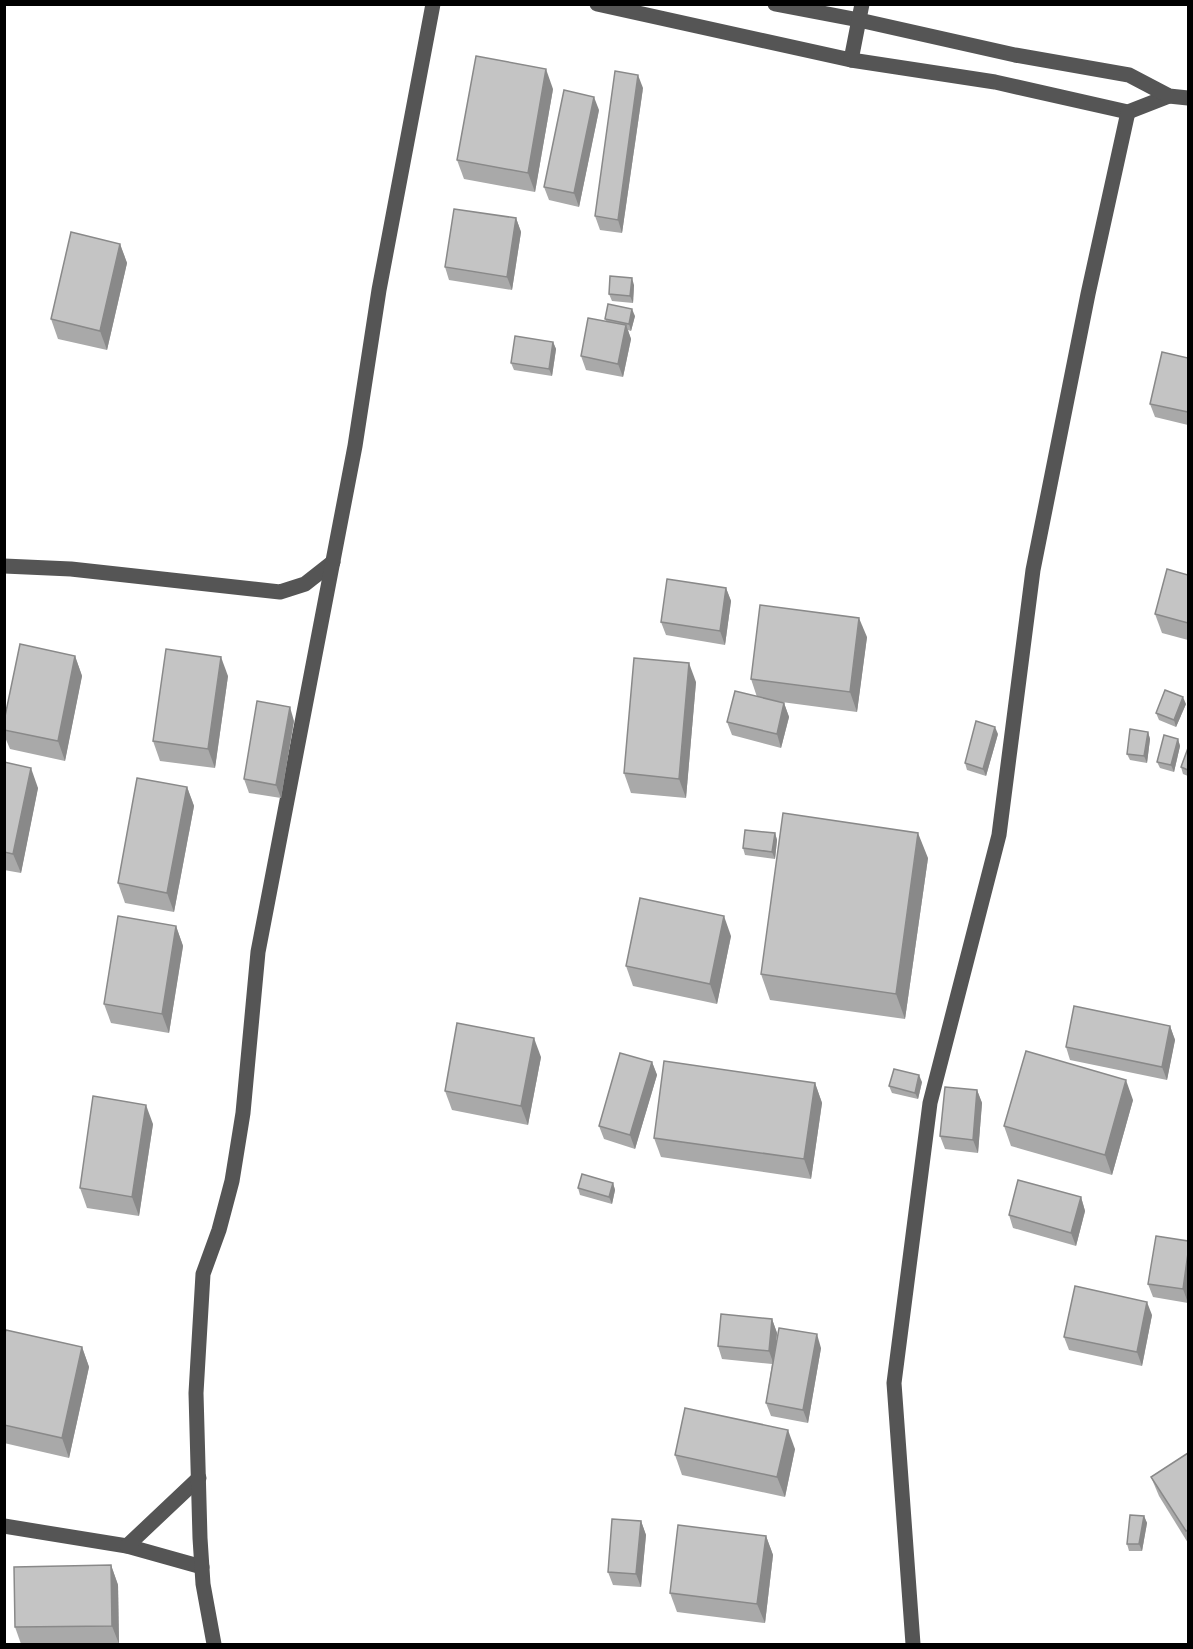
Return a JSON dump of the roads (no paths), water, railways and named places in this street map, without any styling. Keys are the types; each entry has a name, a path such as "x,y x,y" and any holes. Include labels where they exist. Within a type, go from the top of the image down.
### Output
{"street":[{"path":"214,1644 201,1567 196,1393 203,1274 219,1230 232,1181 243,1113 258,952 356,446 379,290 432,4"},
{"path":"597,4 851,60 995,82 1128,112 1169,96"},
{"path":"775,4 1015,54 1129,75 1169,96 1188,98"},
{"path":"851,60 862,4"},
{"path":"913,1644 894,1383 930,1103 999,835 1033,570 1088,294 1128,112"},
{"path":"4,566 71,569 280,592 304,584 333,562"},
{"path":"128,1546 199,1478"},
{"path":"4,1526 128,1546 201,1567"}]}
